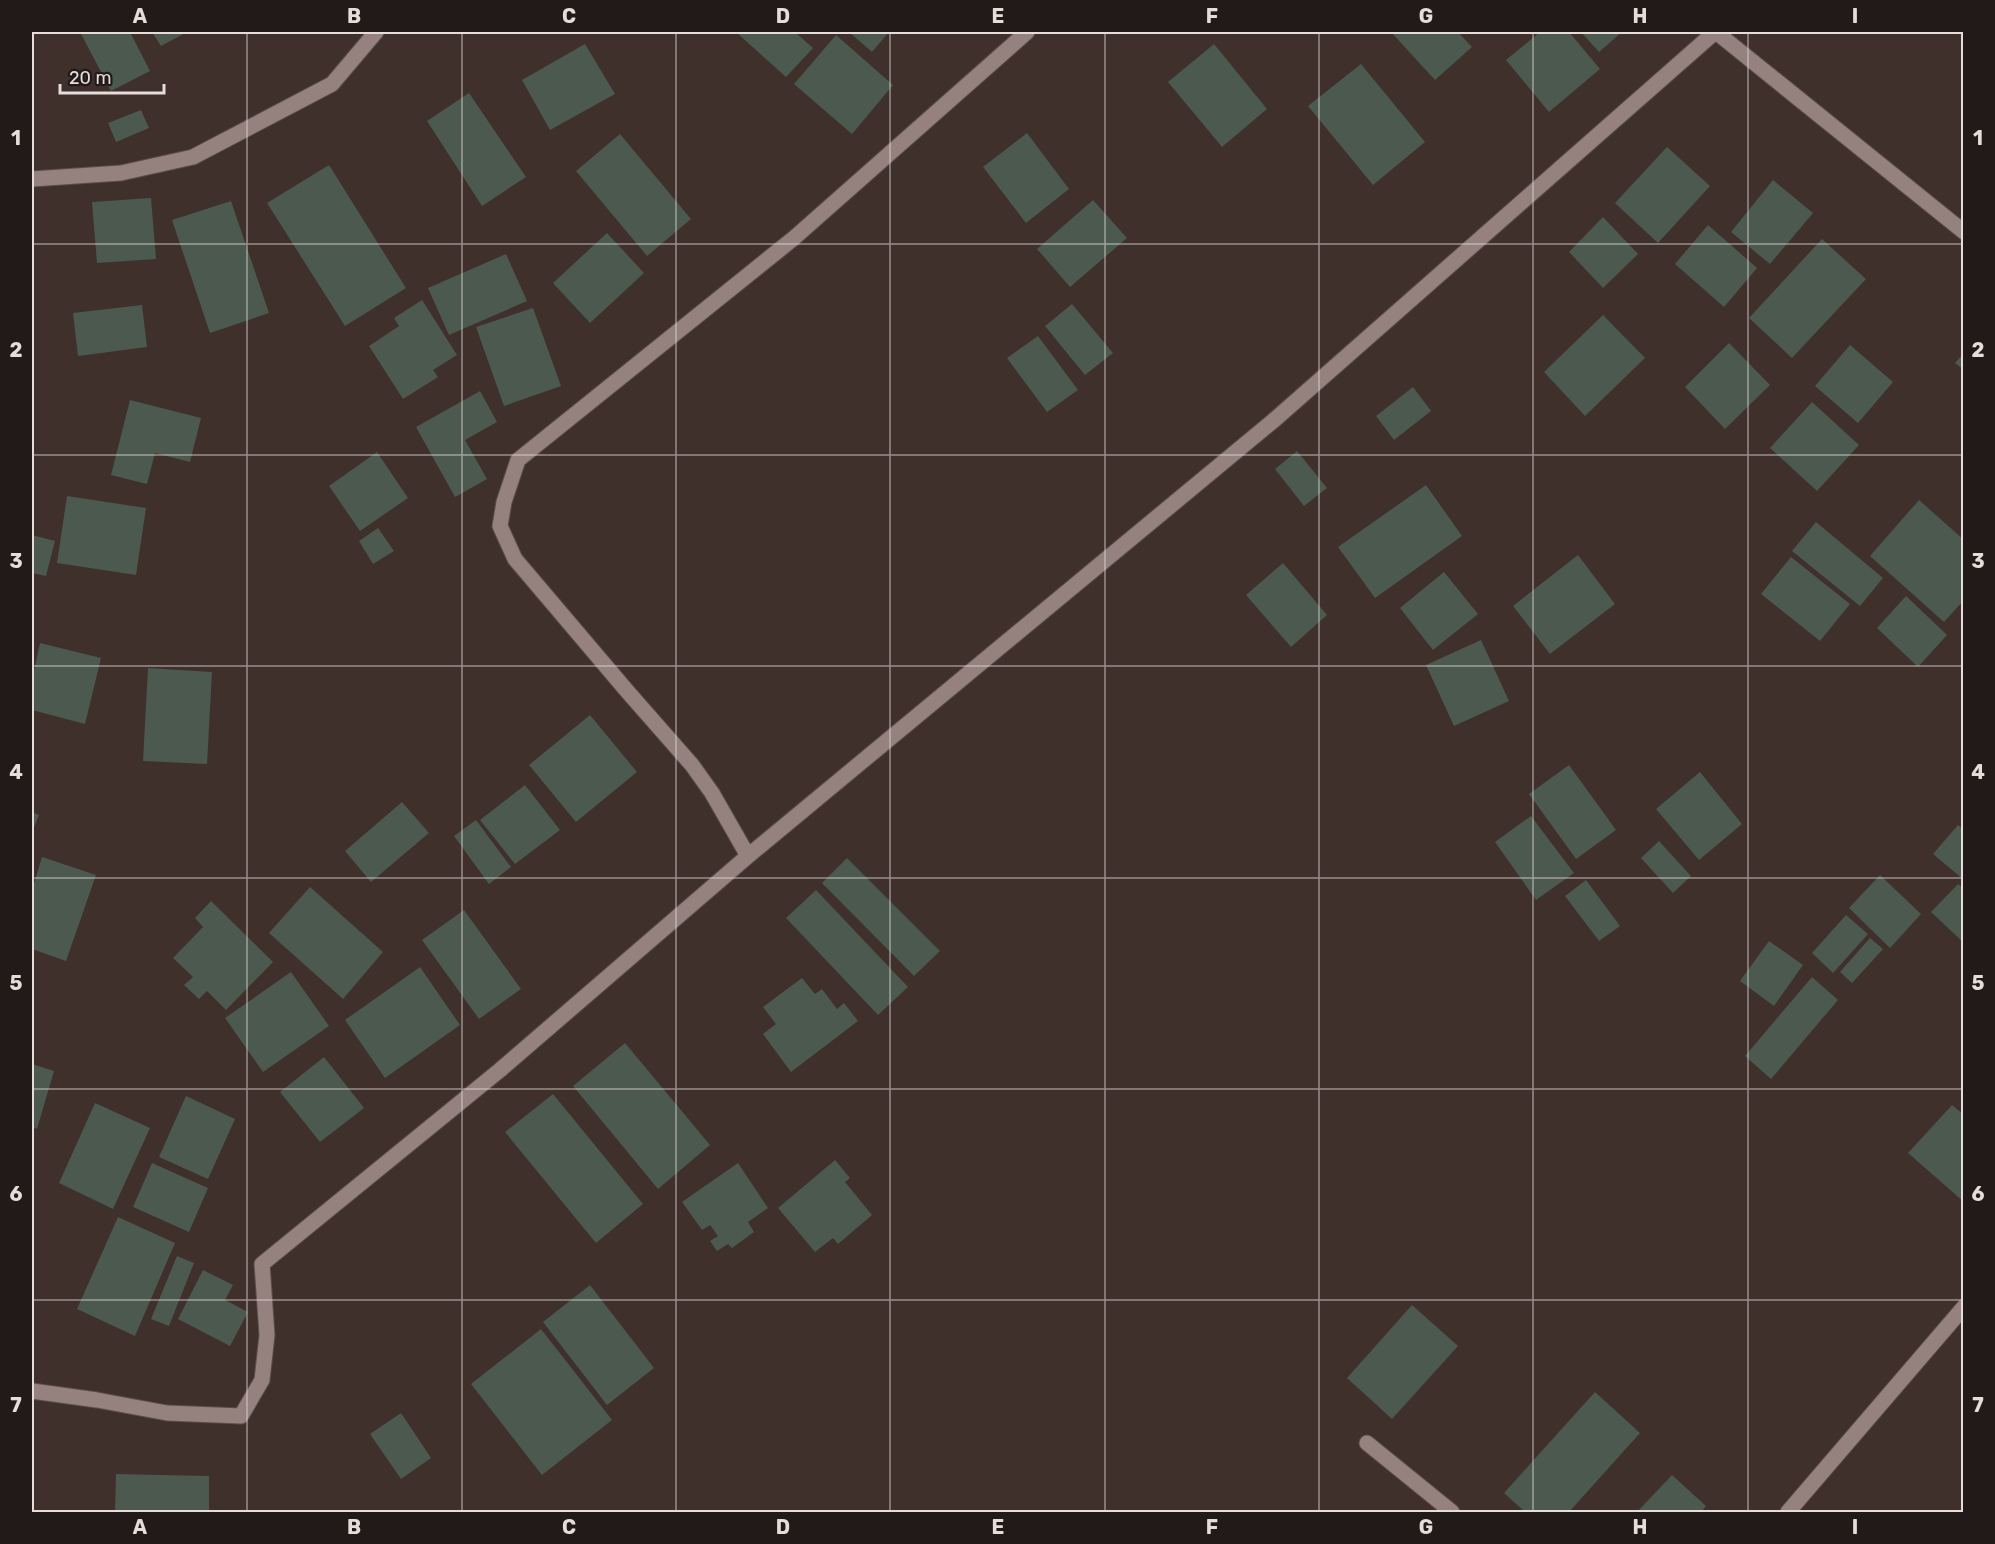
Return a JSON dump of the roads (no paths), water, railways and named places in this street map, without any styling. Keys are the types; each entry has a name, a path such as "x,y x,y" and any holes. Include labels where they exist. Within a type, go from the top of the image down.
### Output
{"street":[{"path":"32,179 121,173 193,158 332,84 376,32"},
{"path":"747,856 692,765 515,559 500,526 504,502 518,460 794,238 1026,32"},
{"path":"32,1391 167,1413 241,1416 262,1380 267,1335 262,1264 500,1070 747,856 1272,421 1716,32 1964,232"},
{"path":"1788,1512 1964,1307"},
{"path":"1367,1443 1452,1512"}]}
